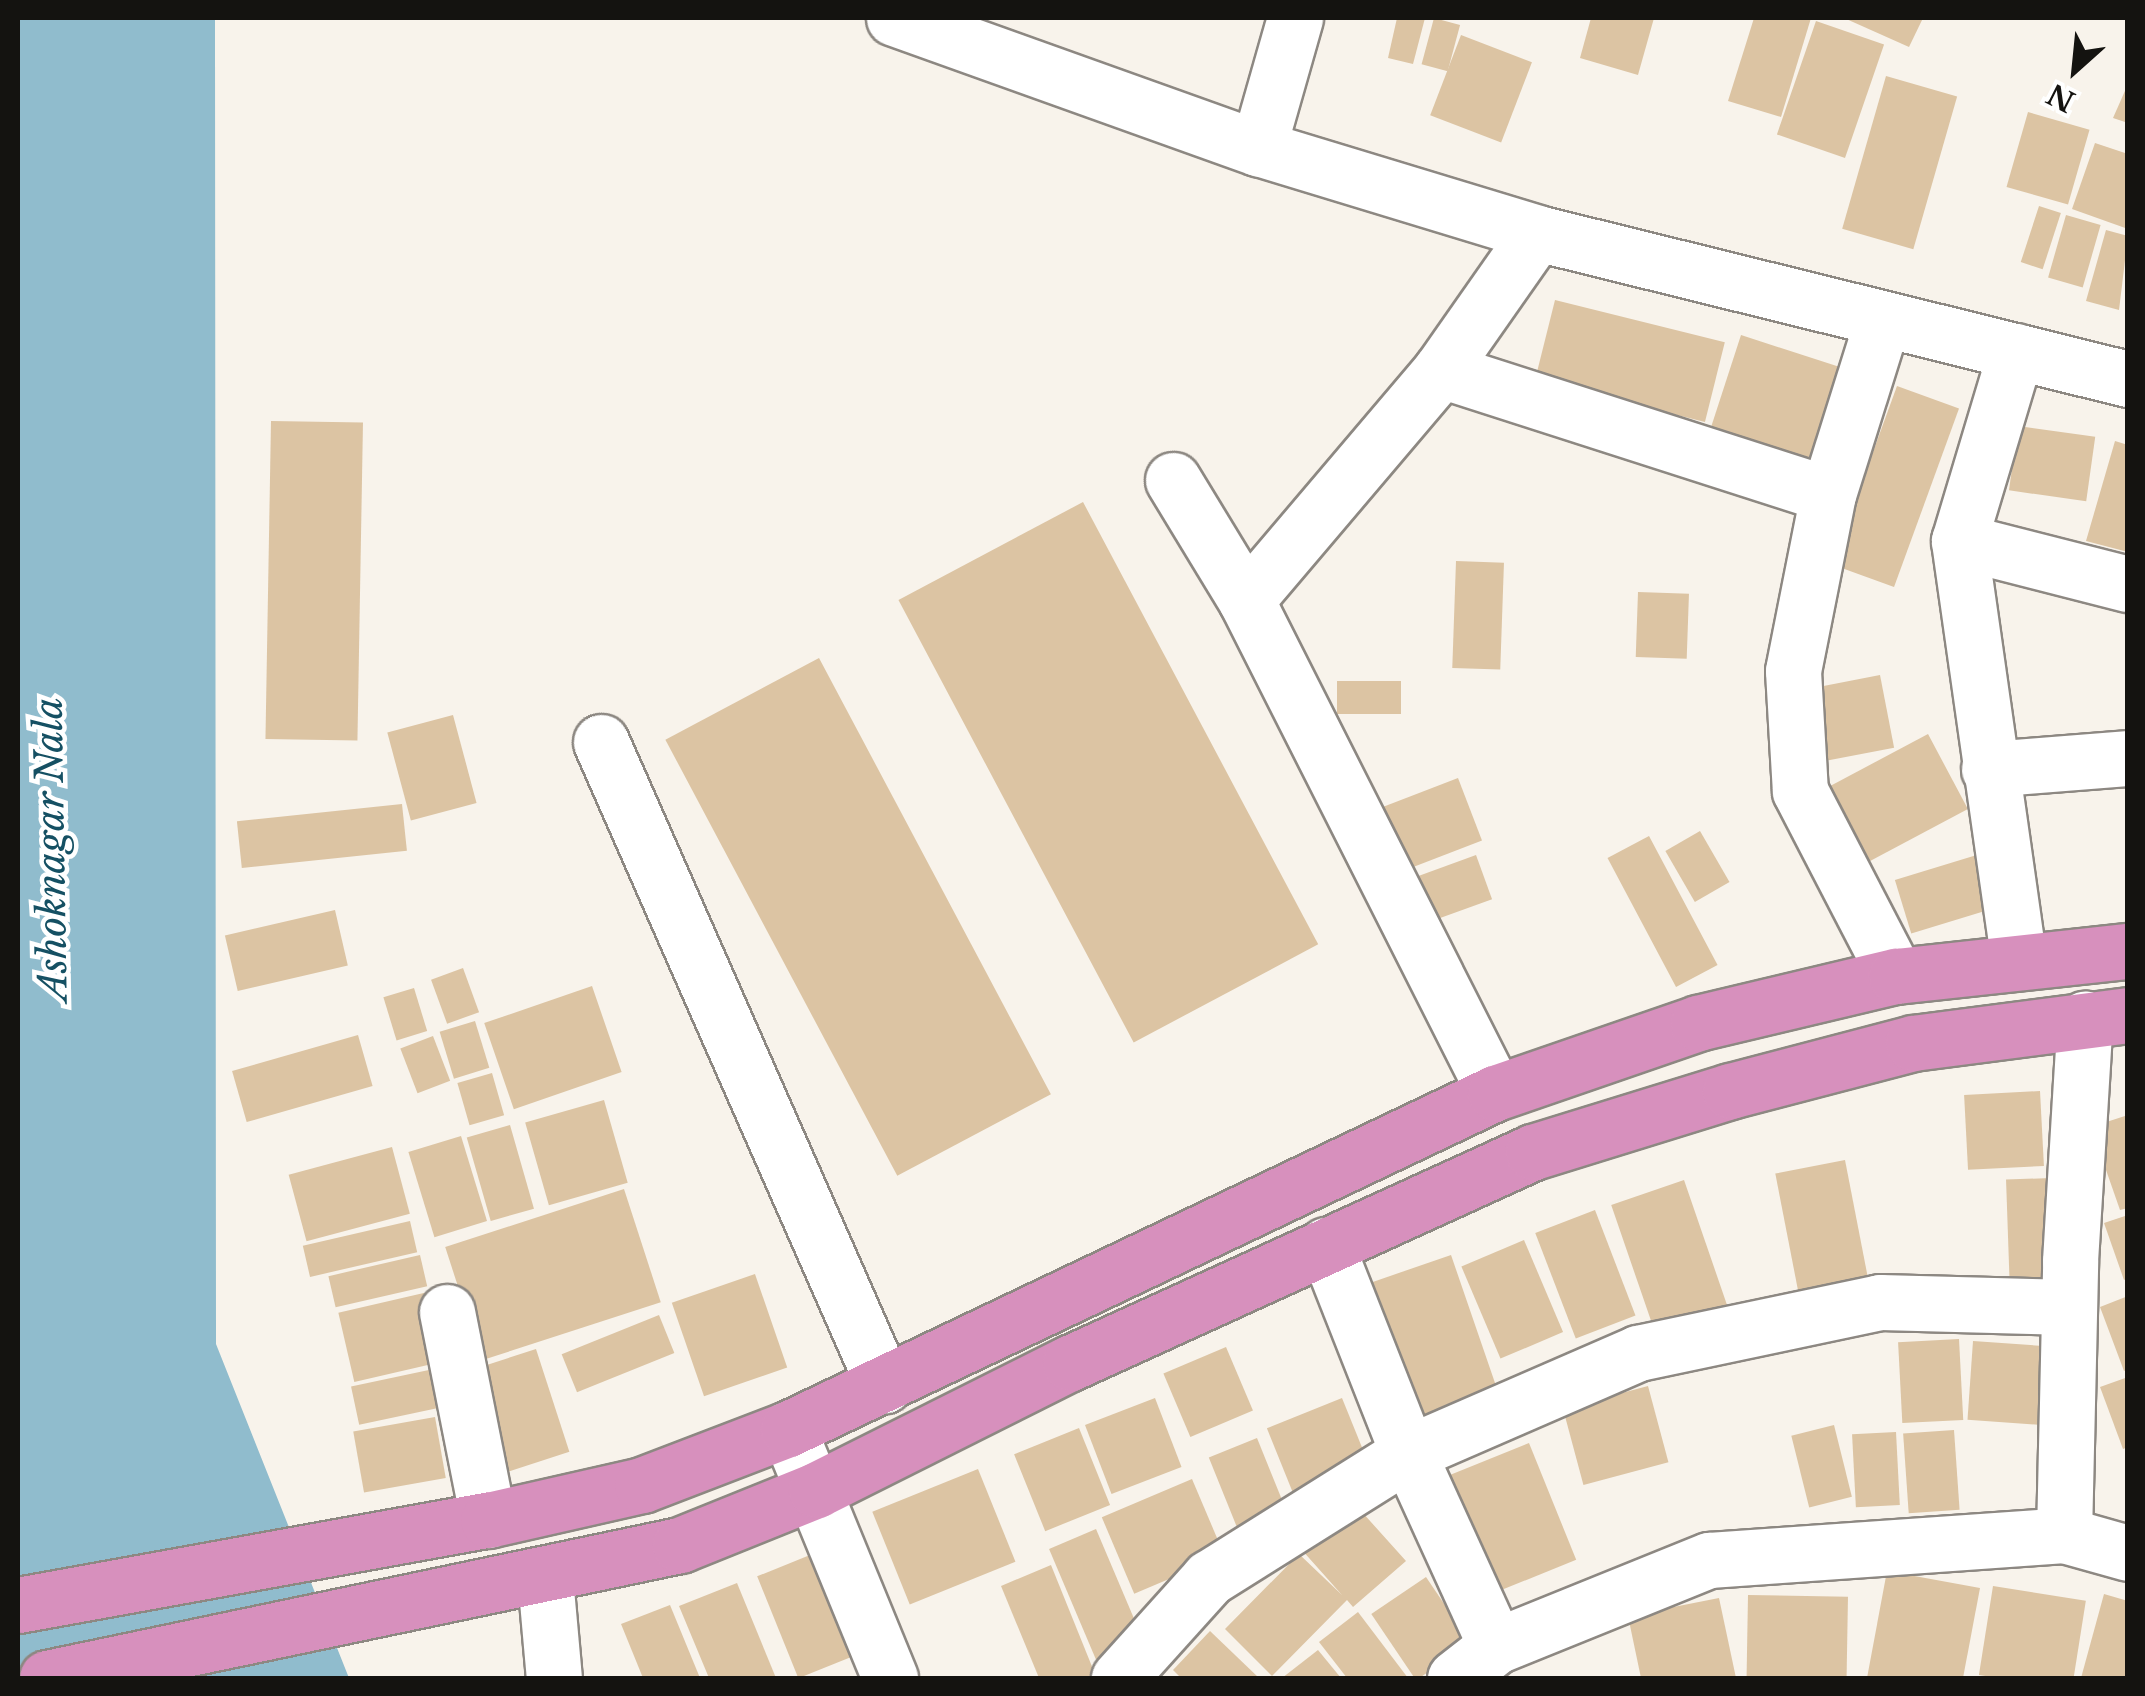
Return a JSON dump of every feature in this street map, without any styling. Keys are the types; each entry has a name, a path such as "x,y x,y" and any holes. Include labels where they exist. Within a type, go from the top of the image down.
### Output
{"highway":[{"path":"18,1605 336,1544 488,1520 642,1485 788,1429 884,1385 1495,1093 1698,1023 1896,976 2128,951"},
{"path":"47,1678 346,1612 545,1578 680,1544 816,1490 1326,1245 1534,1152 1730,1090 1912,1043 2106,1017"}],"street":[{"path":"894,18 1258,148 1538,233 1882,322 2128,379"},
{"path":"1258,148 1295,18"},
{"path":"1246,600 1440,370 1538,233"},
{"path":"1882,322 1828,494 1793,671 1800,791 1896,976"},
{"path":"2016,351 1959,541 2019,960"},
{"path":"1440,370 1828,494"},
{"path":"1173,480 1246,600 1495,1093"},
{"path":"1959,541 2128,584"},
{"path":"601,742 884,1385"},
{"path":"1990,769 2128,758"},
{"path":"2064,1535 2068,1307 2106,1017"},
{"path":"1326,1245 1408,1453 1476,1662 1709,1560 2064,1535 2128,1553"},
{"path":"1119,1678 1209,1578 1408,1453 1638,1353 1880,1302 2068,1307"},
{"path":"447,1312 488,1520"},
{"path":"788,1429 890,1678"},
{"path":"545,1578 554,1678"}],"water":[{"name":"Ashoknagar Nala","path":"18,18 215,18 216,1344 349,1678 18,1678"}],"building":[{"path":"1397,18 1425,18 1413,64 1388,58"},
{"path":"1434,18 1460,25 1448,71 1422,64"},
{"path":"1591,18 1654,18 1638,75 1580,58"},
{"path":"1754,18 1811,18 1781,117 1728,101"},
{"path":"1844,18 1923,18 1909,47"},
{"path":"1816,21 1884,44 1845,158 1777,134"},
{"path":"1461,35 1532,62 1501,143 1430,115"},
{"path":"1886,76 1957,96 1913,249 1842,229"},
{"path":"2128,84 2128,123 2113,118"},
{"path":"2028,112 2090,130 2068,205 2007,187"},
{"path":"2095,143 2128,154 2128,229 2072,209"},
{"path":"2039,206 2061,213 2043,269 2021,262"},
{"path":"2066,215 2101,225 2083,287 2048,277"},
{"path":"2106,230 2128,236 2119,310 2086,301"},
{"path":"1555,300 1725,342 1705,422 1535,380"},
{"path":"1741,335 1848,370 1818,461 1711,426"},
{"path":"1897,386 1959,409 1894,587 1832,565"},
{"path":"271,421 363,423 357,741 265,739"},
{"path":"2018,426 2095,437 2086,501 2009,490"},
{"path":"2115,441 2128,445 2128,552 2086,541"},
{"path":"1083,502 1318,944 1134,1042 898,600"},
{"path":"1456,561 1504,563 1500,670 1452,668"},
{"path":"1638,592 1689,594 1687,659 1636,657"},
{"path":"819,658 1051,1094 897,1176 665,740"},
{"path":"1880,675 1894,748 1827,761 1813,688"},
{"path":"1337,681 1401,681 1401,714 1337,714"},
{"path":"453,715 477,803 411,820 387,733"},
{"path":"1928,734 1968,809 1859,867 1819,792"},
{"path":"1458,778 1482,841 1405,870 1381,807"},
{"path":"402,804 407,851 242,868 237,821"},
{"path":"1700,831 1730,882 1695,902 1665,851"},
{"path":"1649,836 1718,965 1676,987 1608,858"},
{"path":"1980,854 1996,908 1911,934 1895,880"},
{"path":"1476,855 1492,899 1426,923 1410,879"},
{"path":"335,910 348,966 238,991 225,935"},
{"path":"463,968 479,1012 447,1024 431,980"},
{"path":"592,986 622,1072 514,1109 484,1023"},
{"path":"414,988 427,1031 397,1040 383,997"},
{"path":"475,1021 489,1068 454,1079 440,1032"},
{"path":"358,1035 373,1086 247,1122 232,1071"},
{"path":"433,1036 450,1081 418,1093 400,1049"},
{"path":"492,1073 504,1115 470,1125 457,1083"},
{"path":"2040,1091 2044,1166 1968,1170 1964,1095"},
{"path":"604,1100 628,1183 549,1205 525,1123"},
{"path":"2128,1115 2128,1208 2120,1210 2091,1127"},
{"path":"510,1125 534,1209 491,1221 467,1137"},
{"path":"461,1136 487,1221 434,1237 408,1152"},
{"path":"392,1147 410,1214 307,1241 289,1175"},
{"path":"1845,1160 1869,1283 1799,1296 1775,1174"},
{"path":"2051,1178 2055,1288 2010,1290 2006,1180"},
{"path":"1684,1180 1727,1306 1654,1331 1611,1205"},
{"path":"624,1189 661,1302 482,1360 445,1247"},
{"path":"1595,1210 1635,1315 1576,1338 1535,1233"},
{"path":"2128,1215 2128,1278 2124,1280 2104,1223"},
{"path":"410,1221 417,1252 310,1277 303,1246"},
{"path":"1524,1240 1563,1332 1500,1359 1461,1267"},
{"path":"420,1255 427,1286 336,1307 328,1276"},
{"path":"1451,1255 1498,1391 1405,1423 1358,1287"},
{"path":"755,1274 787,1368 704,1396 672,1303"},
{"path":"428,1292 444,1361 354,1382 338,1313"},
{"path":"2128,1296 2128,1369 2124,1371 2100,1307"},
{"path":"659,1315 674,1353 577,1392 562,1354"},
{"path":"1959,1339 1963,1420 1902,1423 1898,1342"},
{"path":"1973,1341 2047,1346 2041,1425 1967,1420"},
{"path":"1226,1347 1253,1411 1190,1437 1163,1374"},
{"path":"536,1349 569,1452 492,1477 459,1374"},
{"path":"443,1367 451,1405 359,1425 351,1387"},
{"path":"2128,1377 2128,1447 2123,1449 2100,1387"},
{"path":"1648,1386 1668,1462 1583,1485 1563,1409"},
{"path":"1155,1398 1182,1467 1112,1494 1085,1425"},
{"path":"1342,1398 1370,1467 1295,1497 1267,1428"},
{"path":"435,1417 446,1478 364,1492 353,1431"},
{"path":"1834,1425 1852,1497 1809,1507 1791,1436"},
{"path":"1079,1428 1110,1505 1045,1531 1014,1454"},
{"path":"1954,1430 1960,1510 1909,1513 1903,1434"},
{"path":"1896,1432 1900,1505 1856,1507 1852,1434"},
{"path":"1257,1438 1287,1513 1239,1533 1209,1457"},
{"path":"1529,1443 1576,1560 1491,1594 1444,1477"},
{"path":"978,1469 1015,1562 910,1604 872,1512"},
{"path":"1192,1479 1224,1555 1134,1594 1102,1517"},
{"path":"1353,1502 1406,1561 1353,1607 1347,1600 1272,1676 1225,1629 1299,1554 1342,1595 1301,1549"},
{"path":"1096,1529 1143,1639 1096,1659 1049,1549"},
{"path":"810,1555 851,1657 798,1678 757,1576"},
{"path":"1051,1565 1095,1674 1083,1678 1039,1678 1001,1586"},
{"path":"1887,1571 1980,1588 1963,1678 1867,1678"},
{"path":"1426,1577 1471,1643 1415,1678 1371,1614"},
{"path":"737,1583 776,1678 709,1678 679,1606"},
{"path":"1993,1586 2086,1601 2074,1678 1979,1675"},
{"path":"2104,1594 2128,1601 2128,1678 2081,1678"},
{"path":"1748,1595 1848,1597 1847,1678 1747,1678"},
{"path":"1719,1598 1736,1678 1641,1678 1628,1616"},
{"path":"670,1605 700,1678 643,1678 621,1624"},
{"path":"1358,1612 1408,1678 1347,1678 1319,1642"},
{"path":"1210,1631 1259,1678 1181,1678 1173,1670"},
{"path":"1318,1650 1341,1678 1282,1678"}]}
